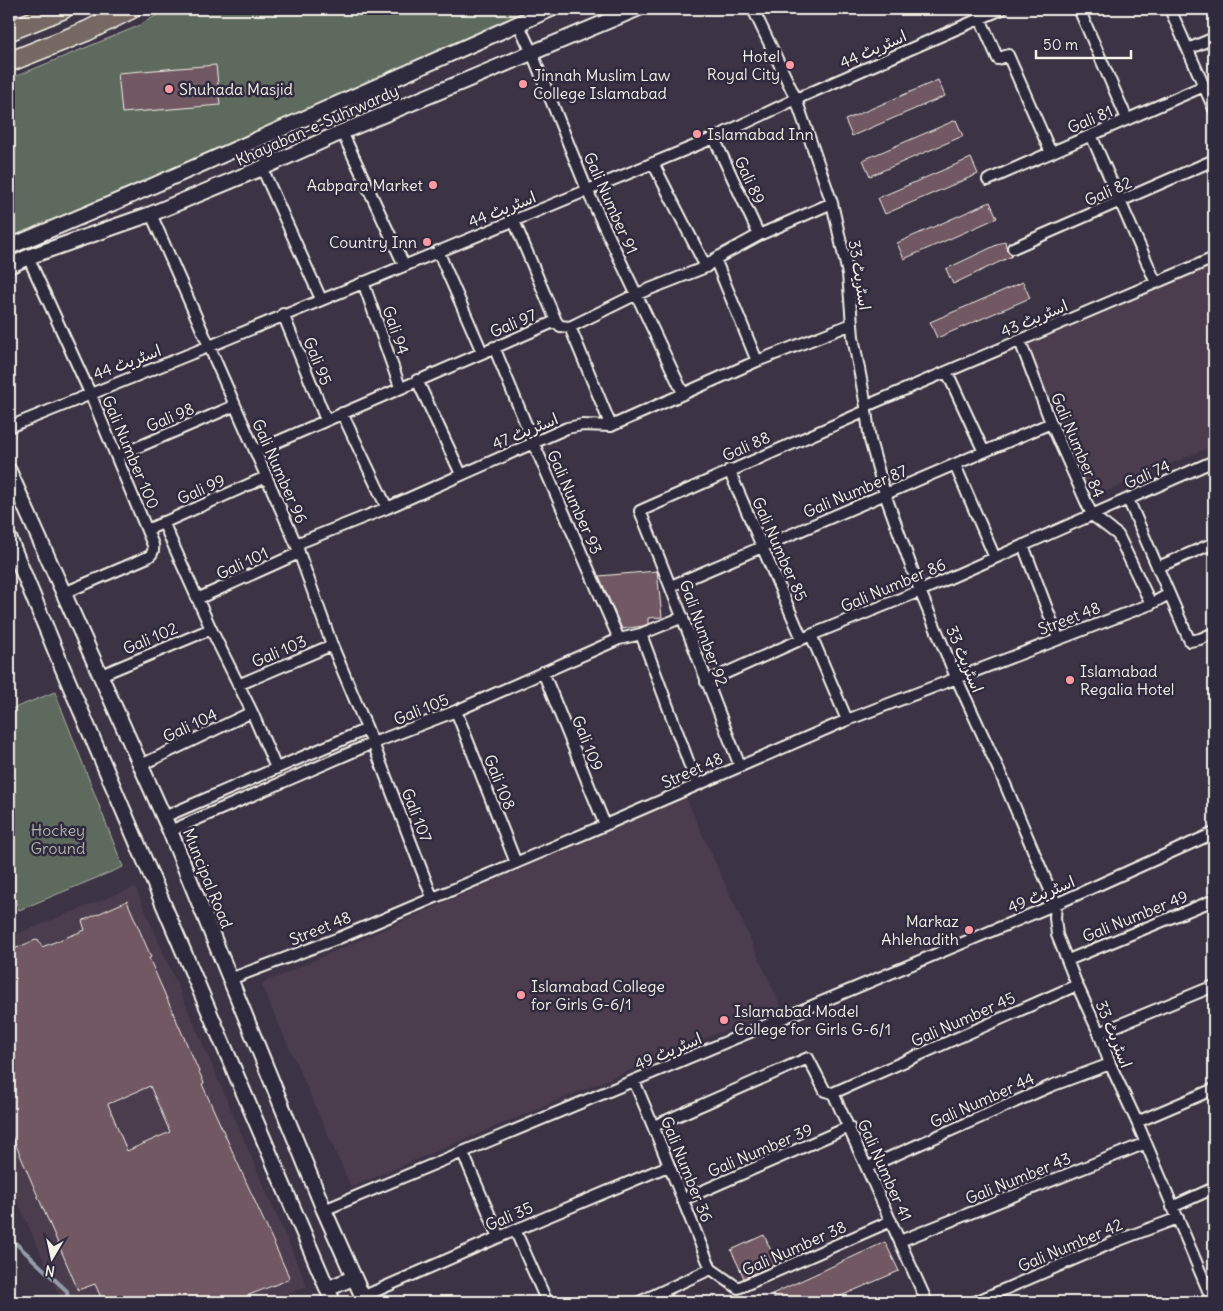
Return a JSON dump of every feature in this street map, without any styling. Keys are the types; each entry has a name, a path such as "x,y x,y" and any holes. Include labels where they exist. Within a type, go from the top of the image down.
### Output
{"highway":[{"path":"9,31 63,9"},
{"path":"9,62 87,30 131,9"}],"street":[{"name":"Khayaban-e-Suhrwardy","path":"9,247 132,195 551,9"},
{"name":"Khayaban-e-Suhrwardy","path":"9,266 28,257 151,214 637,9"},
{"name":"اسٹریٹ 33","path":"753,9 796,99 832,203 848,274 852,324 870,440 885,494 920,591 1056,904 1057,935 1077,985 1100,1033 1110,1064 1137,1122 1213,1302"},
{"name":"اسٹریٹ 44","path":"9,427 714,138 796,99 1002,9"},
{"path":"1079,9 1127,120"},
{"path":"1170,9 1214,109"},
{"path":"980,18 998,59 1008,55 1051,153"},
{"name":"Gali Number 91","path":"518,23 587,190 682,393"},
{"path":"1188,50 1214,38"},
{"name":"Gali 81","path":"988,180 1204,86"},
{"path":"342,132 404,265"},
{"path":"1092,135 1156,283"},
{"name":"Gali 89","path":"714,138 759,234"},
{"name":"Gali 82","path":"1013,248 1214,160"},
{"path":"653,162 706,267"},
{"path":"262,168 322,299"},
{"path":"611,426 570,327 637,294 706,267 714,259 759,234 832,203"},
{"name":"Gali Number 96","path":"151,214 210,346 234,406 256,451 297,549 332,645 373,744"},
{"path":"514,221 556,321"},
{"path":"438,251 482,352"},
{"name":"Gali Number 100","path":"28,257 90,393 154,550 148,557 64,593"},
{"name":"اسٹریٹ 43","path":"866,409 947,372 1214,258"},
{"path":"714,259 757,361"},
{"name":"Gali 94","path":"363,282 400,388"},
{"name":"Gali 95","path":"284,314 326,420"},
{"name":"Gali 97","path":"256,451 416,380 556,321 560,326 570,327"},
{"name":"اسٹریٹ 47","path":"297,549 567,428 588,425 611,426 757,361 852,324"},
{"name":"Gali Number 84","path":"1020,341 1051,424 1092,515 1118,535 1151,604"},
{"name":"Gali Number 93","path":"494,347 619,640"},
{"path":"947,372 984,452"},
{"path":"416,380 461,474"},
{"name":"Gali 98","path":"117,456 234,406"},
{"name":"Gali 88","path":"640,511 866,409"},
{"path":"342,413 387,508"},
{"name":"Gali Number 87","path":"672,586 1051,424"},
{"name":"Gali 74","path":"1092,515 1214,461"},
{"path":"955,465 995,558"},
{"name":"Gali Number 85","path":"729,470 763,546 848,720"},
{"name":"Muncipal Road","path":"9,471 164,817 324,1210 364,1299"},
{"name":"Gali 99","path":"147,530 266,477"},
{"path":"1128,499 1190,640 1200,639 1214,633"},
{"name":"Gali Number 92","path":"640,511 672,586 706,682 740,766"},
{"name":"Gali Number 86","path":"706,682 1092,515"},
{"name":"Gali Number 100","path":"164,522 211,629 252,712 276,768"},
{"path":"9,538 332,1302"},
{"path":"1158,567 1214,543"},
{"path":"1023,546 1058,638"},
{"name":"Gali 101","path":"198,599 297,549"},
{"name":"Street 48","path":"230,979 339,938 848,720 956,677 1151,604 1169,594"},
{"name":"Gali 105","path":"170,831 373,744 456,711 619,640 641,634 683,616"},
{"name":"Gali 102","path":"101,675 211,629"},
{"path":"641,634 696,785"},
{"name":"Gali 103","path":"238,685 332,645"},
{"name":"Gali 109","path":"543,672 605,825"},
{"name":"Gali 108","path":"456,711 516,863"},
{"name":"Gali 104","path":"141,765 252,712"},
{"path":"164,817 367,729"},
{"name":"Gali 107","path":"373,744 432,897"},
{"name":"اسٹریٹ 49","path":"324,1210 1056,904 1214,834"},
{"name":"Gali Number 49","path":"1068,960 1214,900"},
{"name":"Gali Number 45","path":"833,1093 1077,985"},
{"path":"1100,1033 1214,986"},
{"name":"Gali Number 41","path":"654,1126 808,1058 824,1092 833,1093 868,1167 925,1301"},
{"name":"Gali Number 44","path":"868,1167 1051,1086 1110,1064"},
{"name":"Gali Number 36","path":"634,1081 711,1269"},
{"path":"1137,1122 1214,1089"},
{"name":"Gali Number 39","path":"682,1200 849,1128"},
{"name":"Gali Number 43","path":"900,1241 1146,1144"},
{"path":"463,1153 499,1237"},
{"name":"Gali 35","path":"364,1299 515,1230 668,1166"},
{"path":"1172,1206 1214,1188"},
{"name":"Gali Number 42","path":"975,1302 1114,1242 1178,1218"},
{"name":"Gali Number 38","path":"711,1269 738,1288 891,1221"},
{"path":"515,1230 547,1302"},
{"path":"638,1302 711,1269"},
{"path":"327,1289 354,1278"},
{"path":"663,1292 667,1302"}],"shaded area":[{"path":"1214,259 1214,445 1091,498 1016,338"},
{"name":"Islamabad College for Girls G-6/1","path":"685,796 781,1007 351,1187 261,984"},
{"path":"135,887 307,1286 266,1302 62,1302 9,1182 9,937"}],"green space":[{"path":"168,9 547,9 9,238 9,79 136,27"},
{"name":"Hockey Ground","path":"55,692 123,867 19,910 9,886 9,710"}],"building":[{"name":"Shuhada Masjid","path":"216,65 220,105 122,113 118,73"},
{"path":"938,80 945,96 852,136 845,120"},
{"path":"956,120 963,136 870,176 863,160"},
{"path":"971,158 978,174 885,214 878,198"},
{"path":"990,202 997,218 904,259 897,243"},
{"path":"1005,241 1007,251 1012,256 953,284 946,269"},
{"path":"1023,282 1030,298 937,338 930,322"},
{"path":"657,571 662,617 648,618 648,624 643,626 622,629 599,576"},
{"path":"127,901 151,957 149,958 204,1083 202,1084 290,1279 231,1302 103,1302 95,1284 78,1290 9,1129 9,951 38,939 42,947 85,930 82,921","holes":["150,1086 170,1132 127,1151 108,1104"]},
{"path":"764,1235 777,1264 744,1278 731,1250"},
{"path":"885,1242 899,1271 827,1302 776,1302 772,1294"}],"waterway":[{"path":"9,1237 67,1291 68,1302"}],"place":[{"name":"Hotel Royal City","path":"790,65"},
{"name":"Jinnah Muslim Law College Islamabad","path":"523,84"},
{"name":"Shuhada Masjid","path":"169,89"},
{"name":"Islamabad Inn","path":"697,134"},
{"name":"Aabpara Market","path":"433,185"},
{"name":"Country Inn","path":"427,242"},
{"name":"Islamabad Regalia Hotel","path":"1070,680"},
{"name":"Markaz Ahlehadith","path":"969,930"},
{"name":"Islamabad College for Girls G-6/1","path":"521,995"},
{"name":"Islamabad Model College for Girls G-6/1","path":"724,1020"}]}
